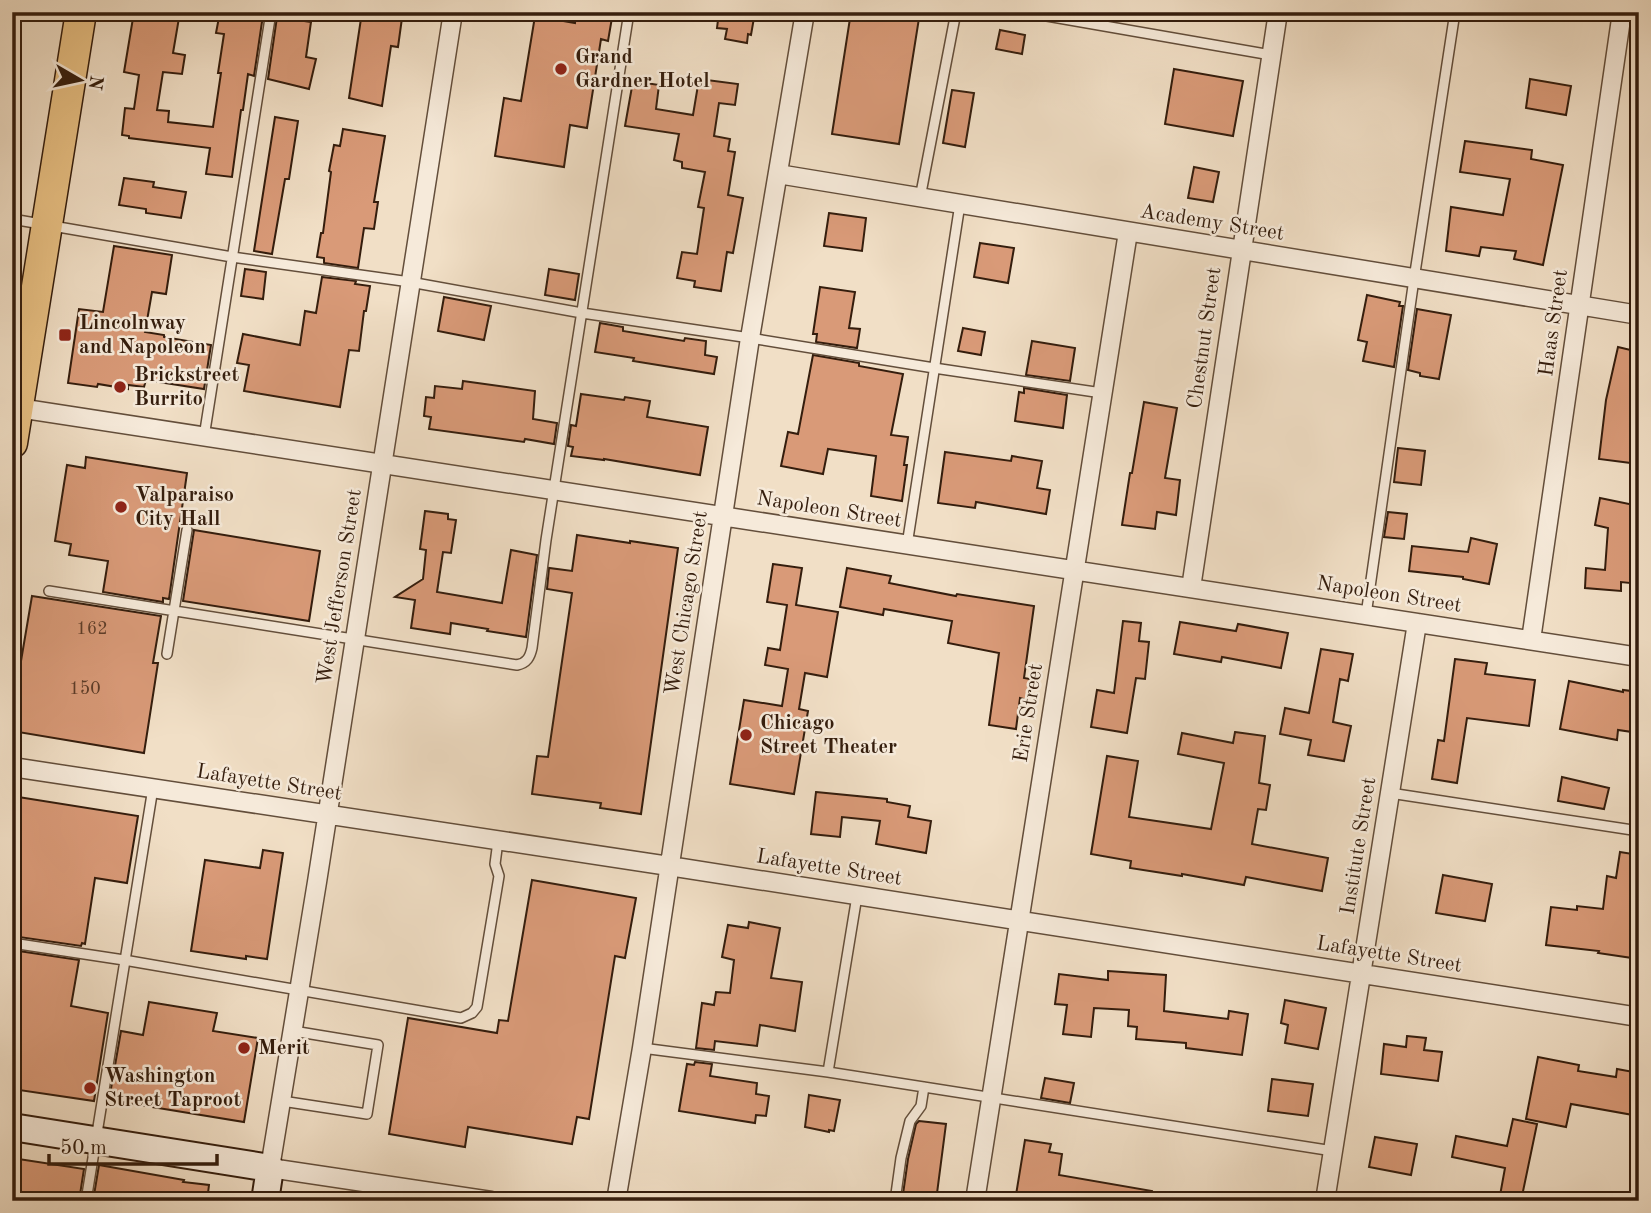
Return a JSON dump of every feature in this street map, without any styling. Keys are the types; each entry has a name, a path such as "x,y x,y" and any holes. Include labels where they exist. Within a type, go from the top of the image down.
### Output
{"main road":[{"path":"12,443 15,408 81,12"},
{"path":"12,1127 270,1168 265,1201"}],"street":[{"name":"West Jefferson Street","path":"270,1168 453,12"},
{"name":"West Chicago Street","path":"616,1201 642,1048 750,338 805,12"},
{"name":"Chestnut Street","path":"1191,588 1278,12"},
{"name":"Haas Street","path":"1531,640 1622,12"},
{"name":"Academy Street","path":"778,174 1639,315"},
{"name":"Erie Street","path":"975,1201 1128,232"},
{"name":"Napoleon Street","path":"15,408 1639,657"},
{"name":"Institute Street","path":"1325,1201 1417,623"},
{"name":"Lafayette Street","path":"12,766 1639,1017"},
{"path":"270,1168 442,1197 491,1201"}],"lane":[{"path":"204,437 271,12"},
{"path":"50,591 517,665 527,660 532,648 629,12"},
{"path":"920,198 956,12"},
{"path":"1024,12 1271,55"},
{"path":"1366,615 1413,279 1455,12"},
{"path":"906,545 960,204"},
{"path":"12,219 232,257 411,282 582,313 1102,393"},
{"path":"167,654 187,530"},
{"path":"86,1201 153,788"},
{"path":"1390,793 1639,831"},
{"path":"12,943 461,1018 472,1013 477,1007 499,876 495,864 498,841"},
{"path":"828,1072 857,895"},
{"path":"282,1101 368,1114 378,1045 293,1031"},
{"path":"642,1048 828,1072 1333,1151"},
{"path":"895,1201 910,1121 921,1106 924,1087"}],"building":[{"path":"134,12 180,12 173,53 185,55 182,74 163,72 157,110 169,111 168,122 213,127 224,34 216,33 220,12 256,12 255,14 263,15 254,76 248,74 241,110 232,177 206,174 210,148 122,135 125,108 134,109 139,75 124,72"},
{"path":"362,12 402,18 398,47 391,46 382,106 349,98"},
{"name":"Grand Gardner Hotel","path":"576,12 613,12 608,41 601,39 587,128 570,125 564,167 495,156 504,98 521,101 535,16 575,23"},
{"path":"719,12 755,12 747,43 725,39 727,29 717,28"},
{"path":"851,12 920,12 899,144 832,134"},
{"path":"277,17 311,22 306,57 316,59 309,89 268,79"},
{"path":"1000,30 1025,35 1022,54 996,49"},
{"path":"1174,69 1243,81 1233,136 1165,124"},
{"path":"699,79 738,84 735,105 719,103 714,136 730,139 728,151 735,152 728,195 743,198 733,253 727,252 721,291 694,287 695,281 677,278 682,252 697,254 704,208 698,207 705,172 682,168 682,162 674,160 679,134 625,126 633,81 659,85 656,109 693,115"},
{"path":"1530,79 1571,86 1566,115 1526,108"},
{"path":"952,90 974,93 965,147 943,143"},
{"path":"275,117 298,121 289,179 285,179 272,254 254,251"},
{"path":"343,129 385,136 374,202 378,202 374,229 364,228 358,268 324,263 324,258 317,257 323,233 334,145 340,146"},
{"path":"1465,141 1532,150 1531,159 1563,165 1543,265 1514,259 1516,251 1481,247 1479,256 1446,251 1451,207 1503,215 1510,179 1460,172"},
{"path":"1194,167 1219,172 1213,202 1188,198"},
{"path":"124,178 154,182 153,187 186,192 181,218 146,213 146,209 119,205"},
{"path":"829,213 866,218 862,251 824,246"},
{"path":"980,243 1014,248 1008,283 974,277"},
{"path":"114,246 172,255 166,294 152,292 145,332 211,345 204,389 146,380 144,387 128,385 128,389 68,383 79,309 103,312"},
{"path":"245,269 266,272 263,299 241,296"},
{"path":"549,269 579,274 575,300 545,295"},
{"path":"322,277 356,281 355,284 370,286 359,351 349,350 340,407 244,391 249,365 237,363 243,334 300,345 305,311 316,313"},
{"path":"820,287 855,292 849,328 860,329 857,348 816,342 817,334 813,334"},
{"path":"1367,295 1400,302 1399,306 1403,306 1394,367 1363,361 1367,342 1358,340"},
{"path":"444,297 491,306 484,340 438,331"},
{"path":"1417,309 1451,315 1439,379 1420,376 1420,373 1408,370"},
{"path":"600,323 623,327 623,331 684,341 685,338 706,341 705,355 717,357 714,374 595,352"},
{"path":"963,328 985,332 981,355 958,351"},
{"path":"1032,341 1075,348 1070,381 1026,375"},
{"path":"1618,347 1639,352 1639,464 1599,459 1606,400"},
{"path":"813,355 903,374 891,435 908,437 902,501 871,496 876,456 828,449 823,474 781,466 788,432 798,434"},
{"path":"463,381 535,391 533,419 557,423 554,444 429,429 431,417 424,416 426,397 434,398 435,386 462,389"},
{"path":"1024,388 1067,395 1063,428 1015,421 1019,392 1024,393"},
{"path":"581,394 650,401 647,417 708,427 700,475 571,456 573,447 568,446 571,425 576,426"},
{"path":"1144,402 1177,408 1165,478 1180,480 1176,515 1157,512 1155,529 1122,525"},
{"path":"1398,448 1425,451 1421,485 1394,482"},
{"path":"945,452 1011,461 1012,456 1042,461 1037,488 1050,490 1046,514 976,502 975,508 938,503"},
{"name":"Valparaiso City Hall","path":"86,457 187,473 169,599 163,598 163,602 103,592 108,561 69,555 71,544 55,541 67,465 85,468"},
{"path":"1600,498 1639,506 1639,543 1634,542 1630,583 1621,582 1621,591 1585,588 1586,568 1605,570 1608,528 1595,525"},
{"path":"425,511 448,514 448,519 456,520 451,553 443,552 437,592 502,603 511,550 537,555 526,637 451,623 450,634 411,628 415,600 395,597 423,579 426,550 420,549"},
{"path":"1388,512 1407,514 1404,539 1384,537"},
{"path":"194,530 320,551 309,621 183,601"},
{"path":"577,535 678,548 641,814 600,808 601,803 532,794 537,756 548,757 572,593 547,589 549,568 572,571"},
{"path":"1471,538 1497,544 1489,584 1463,577 1409,571 1412,546 1468,552"},
{"path":"773,564 802,568 796,605 838,612 827,677 805,673 799,709 808,711 794,794 730,784 744,700 782,706 788,669 765,665 768,648 780,650 787,605 767,602"},
{"path":"847,568 891,576 889,583 956,596 957,594 1034,606 1024,678 1030,679 1027,700 1020,698 1016,729 989,725 999,653 948,643 952,621 884,609 883,615 840,607"},
{"path":"32,596 161,616 153,663 158,663 144,753 12,731 12,714"},
{"path":"1123,621 1141,623 1139,641 1149,642 1145,679 1136,678 1127,733 1091,727 1097,690 1114,693"},
{"path":"1180,622 1236,631 1238,624 1288,633 1281,668 1222,657 1221,662 1174,654"},
{"path":"1321,649 1353,654 1348,681 1340,679 1333,722 1351,726 1344,761 1308,755 1311,740 1280,734 1285,708 1309,713"},
{"path":"1455,659 1487,663 1485,674 1535,680 1529,726 1467,718 1457,783 1432,779 1438,740 1444,741"},
{"path":"1569,681 1623,692 1639,692 1639,733 1618,730 1617,740 1560,729"},
{"path":"1235,732 1265,736 1259,783 1270,785 1266,810 1258,809 1252,844 1328,858 1322,891 1246,877 1244,885 1130,868 1131,861 1091,854 1107,756 1138,761 1129,817 1211,829 1224,763 1178,754 1182,733 1233,743"},
{"path":"1562,777 1609,788 1604,809 1558,801"},
{"path":"816,792 887,799 887,802 910,806 908,817 931,821 926,853 876,844 880,821 842,817 840,837 811,834"},
{"path":"12,796 138,816 127,883 95,878 85,944 82,943 81,946 12,936"},
{"path":"263,850 283,853 267,959 246,956 246,959 191,951 205,860 260,868"},
{"path":"1620,852 1639,855 1639,959 1546,945 1551,907 1603,909 1607,876 1616,878"},
{"path":"1443,875 1492,884 1485,921 1436,913"},
{"path":"532,880 636,898 625,958 615,956 589,1119 577,1117 572,1144 468,1127 465,1147 389,1134 408,1018 497,1033 499,1020 508,1021"},
{"path":"749,922 780,928 771,978 802,982 795,1031 760,1025 757,1046 715,1041 714,1050 696,1048 702,1003 714,1005 716,992 730,993 734,960 722,957 728,925 748,928"},
{"path":"12,950 79,960 71,1006 108,1013 94,1101 12,1089"},
{"path":"1108,971 1166,975 1164,1011 1228,1019 1229,1011 1248,1014 1242,1055 1186,1048 1186,1043 1136,1039 1137,1027 1128,1026 1129,1010 1094,1008 1091,1037 1063,1034 1067,1005 1055,1004 1059,974 1108,980"},
{"path":"1285,1000 1326,1008 1318,1049 1285,1043 1288,1025 1281,1023"},
{"path":"149,1002 217,1013 213,1031 258,1038 244,1122 109,1100 121,1031 143,1035"},
{"path":"1407,1036 1426,1038 1424,1050 1442,1052 1438,1081 1381,1074 1384,1044 1406,1047"},
{"path":"1538,1057 1579,1065 1578,1071 1616,1077 1617,1069 1639,1073 1633,1115 1571,1104 1566,1127 1526,1119"},
{"path":"695,1062 712,1064 710,1076 757,1083 756,1094 769,1096 766,1116 756,1115 755,1123 679,1111 687,1064 694,1065"},
{"path":"1045,1078 1074,1083 1070,1103 1041,1098"},
{"path":"1272,1079 1313,1084 1308,1116 1268,1111"},
{"path":"809,1095 840,1100 834,1131 805,1127"},
{"path":"1513,1119 1537,1124 1521,1201 1499,1201 1505,1168 1452,1157 1456,1136 1507,1146"},
{"path":"919,1121 946,1124 936,1201 902,1201 908,1159"},
{"path":"1375,1137 1417,1144 1411,1175 1369,1167"},
{"path":"1025,1140 1051,1144 1049,1152 1062,1154 1059,1175 1152,1191 1151,1201 1015,1201"},
{"path":"12,1158 84,1169 79,1201 12,1201"},
{"path":"99,1165 209,1185 207,1201 93,1201"}],"place":[{"name":"Grand Gardner Hotel","path":"561,69"},
{"name":"Lincolnway and Napoleon","path":"65,335"},
{"name":"Brickstreet Burrito","path":"120,387"},
{"name":"Valparaiso City Hall","path":"121,507"},
{"name":"Chicago Street Theater","path":"746,735"},
{"name":"Merit","path":"244,1048"},
{"name":"Washington Street Taproot","path":"90,1088"}]}
